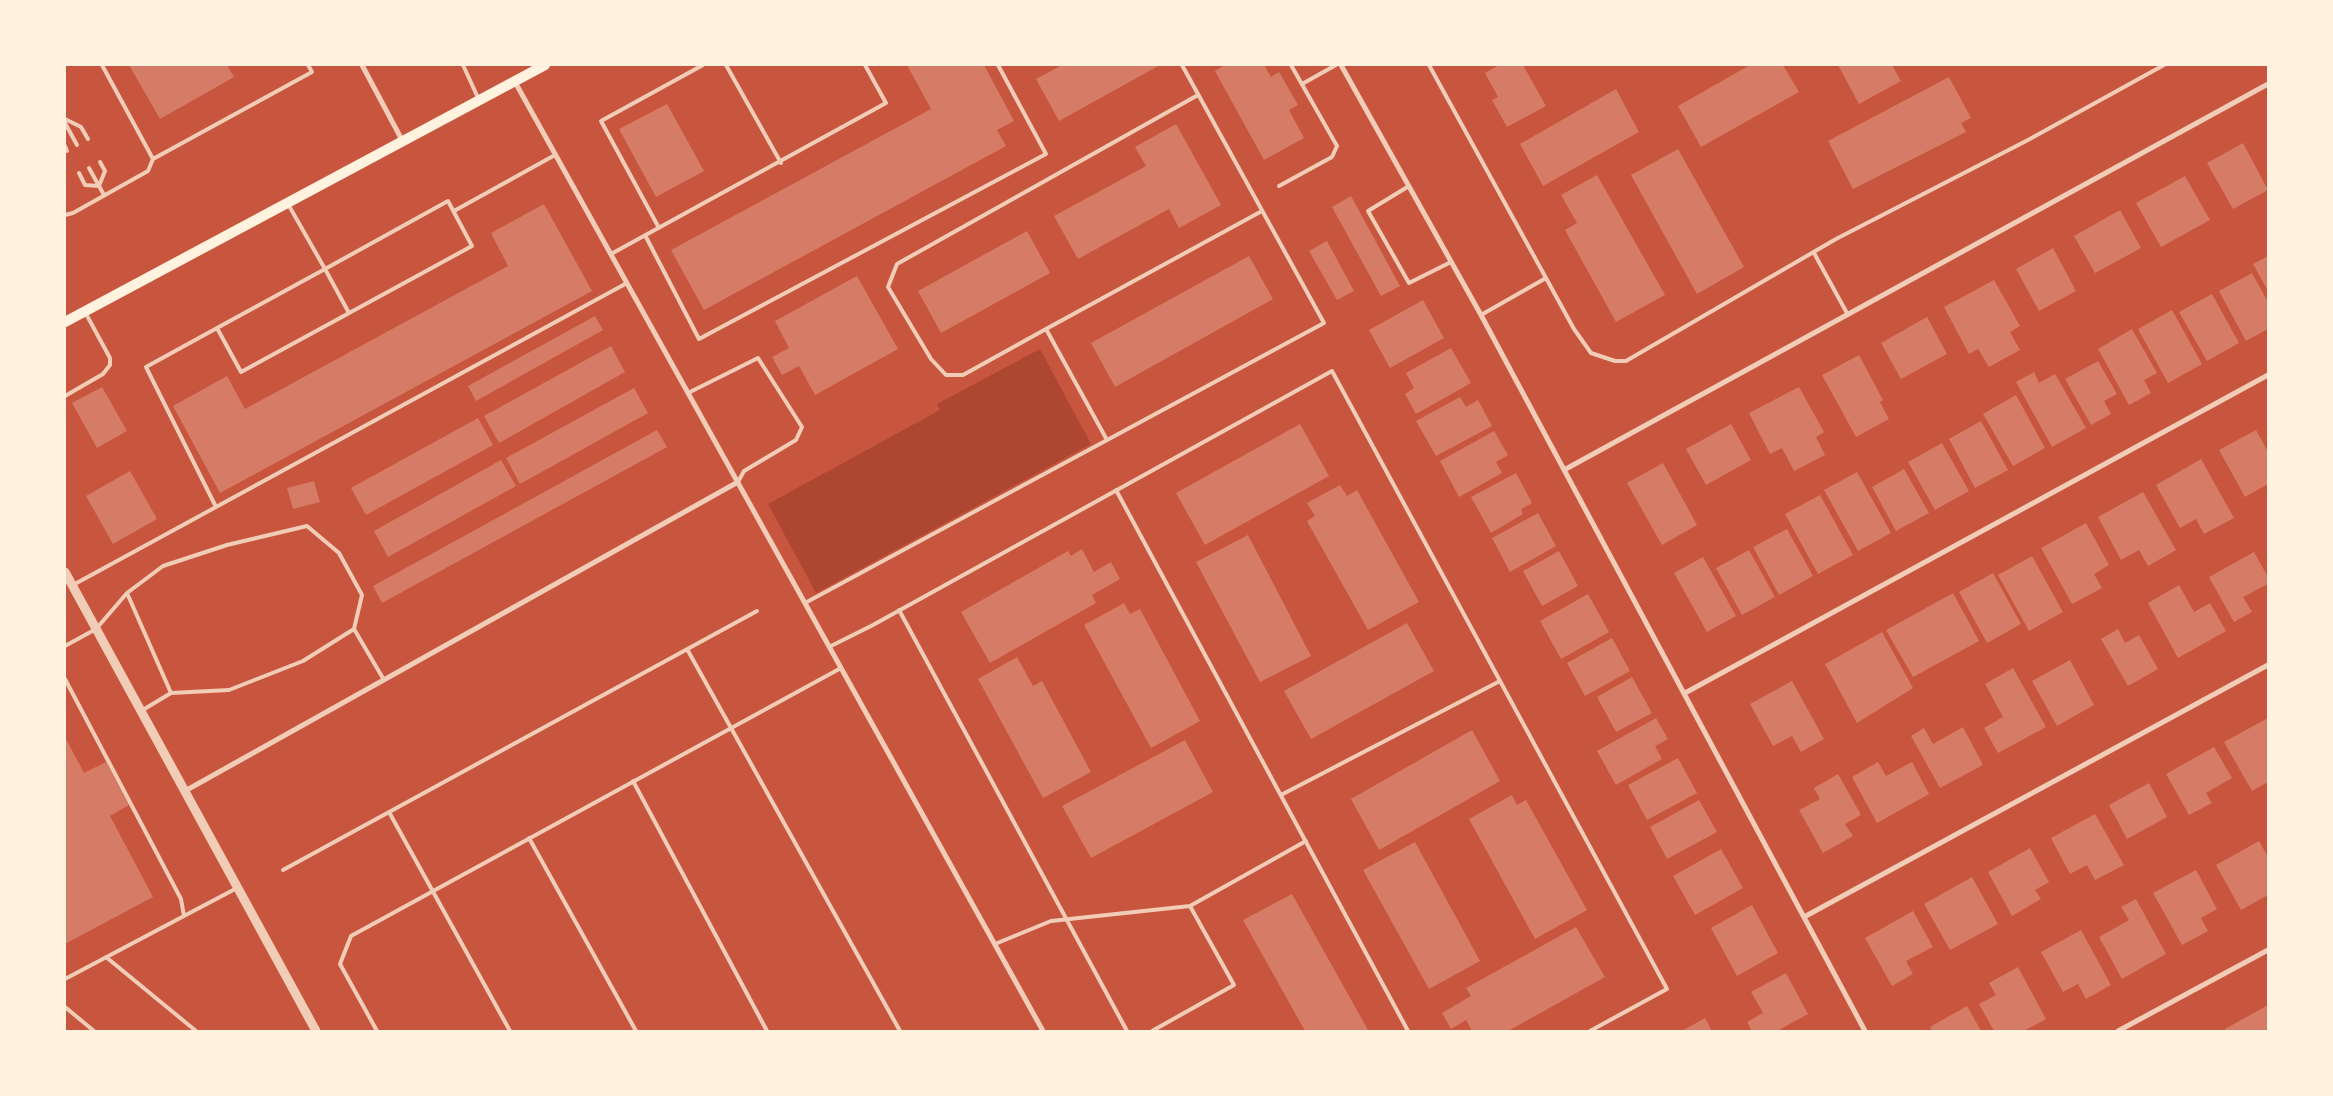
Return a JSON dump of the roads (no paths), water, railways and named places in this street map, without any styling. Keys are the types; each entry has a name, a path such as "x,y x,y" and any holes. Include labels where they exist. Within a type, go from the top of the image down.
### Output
{"main road":[{"path":"65,322 545,65"}],"street":[{"path":"362,65 402,140"},
{"path":"1341,65 1481,315 1865,1031"},
{"path":"515,82 1043,1031"},
{"path":"1564,470 2268,84"},
{"path":"1685,693 2268,375"},
{"path":"185,791 738,482"},
{"path":"65,572 316,1031"},
{"path":"1804,917 2268,665"},
{"path":"2118,1031 2268,950"}],"lane":[{"path":"102,65 153,159"},
{"path":"65,215 73,213 148,172 153,159 312,72 308,65"},
{"path":"462,65 479,100"},
{"path":"659,228 601,121 702,65"},
{"path":"726,65 781,162"},
{"path":"611,254 886,103 865,65"},
{"path":"645,235 699,339 1046,154 998,65"},
{"path":"805,604 1324,323 1182,65"},
{"path":"1279,186 1332,157 1337,146 1291,65"},
{"path":"1302,84 1336,65"},
{"path":"1429,65 1574,329 1591,352 1615,361 1626,361 1814,253 2028,140 2164,65"},
{"path":"1198,95 897,264 888,287 931,359 946,375 964,374 1262,211"},
{"path":"65,119 81,127 88,139"},
{"path":"65,123 77,145"},
{"path":"454,212 555,155"},
{"path":"99,186 105,171 100,162"},
{"path":"89,168 104,196"},
{"path":"79,173 85,185 99,186"},
{"path":"1409,186 1368,211 1372,219 1409,283 1451,262"},
{"path":"216,507 146,366 448,201 472,246 241,372 217,328"},
{"path":"287,202 349,313"},
{"path":"1814,253 1848,314"},
{"path":"1481,315 1546,278"},
{"path":"72,585 626,283"},
{"path":"65,396 103,374 110,365 110,358 85,312"},
{"path":"1046,329 1107,440"},
{"path":"688,393 758,358 802,427 796,440 744,471 738,482"},
{"path":"829,647 900,610 1332,371 1667,989 1590,1031"},
{"path":"1116,490 1408,1031"},
{"path":"65,646 96,629 127,593 163,566 227,545 307,526 339,554 362,595 354,628 303,661 229,690 171,693 141,711"},
{"path":"127,593 171,693"},
{"path":"900,610 1127,1031"},
{"path":"283,870 756,611"},
{"path":"354,628 384,680"},
{"path":"687,649 900,1031"},
{"path":"377,1031 340,964 351,936 841,668"},
{"path":"65,679 182,899 184,916"},
{"path":"1281,795 1500,681"},
{"path":"633,781 766,1030 760,1031"},
{"path":"389,812 510,1031"},
{"path":"529,838 636,1031"},
{"path":"995,944 1051,922 1190,906 1306,841"},
{"path":"65,979 238,887"},
{"path":"1152,1031 1234,985 1190,906"},
{"path":"106,957 196,1031"},
{"path":"65,1007 94,1031"}]}
